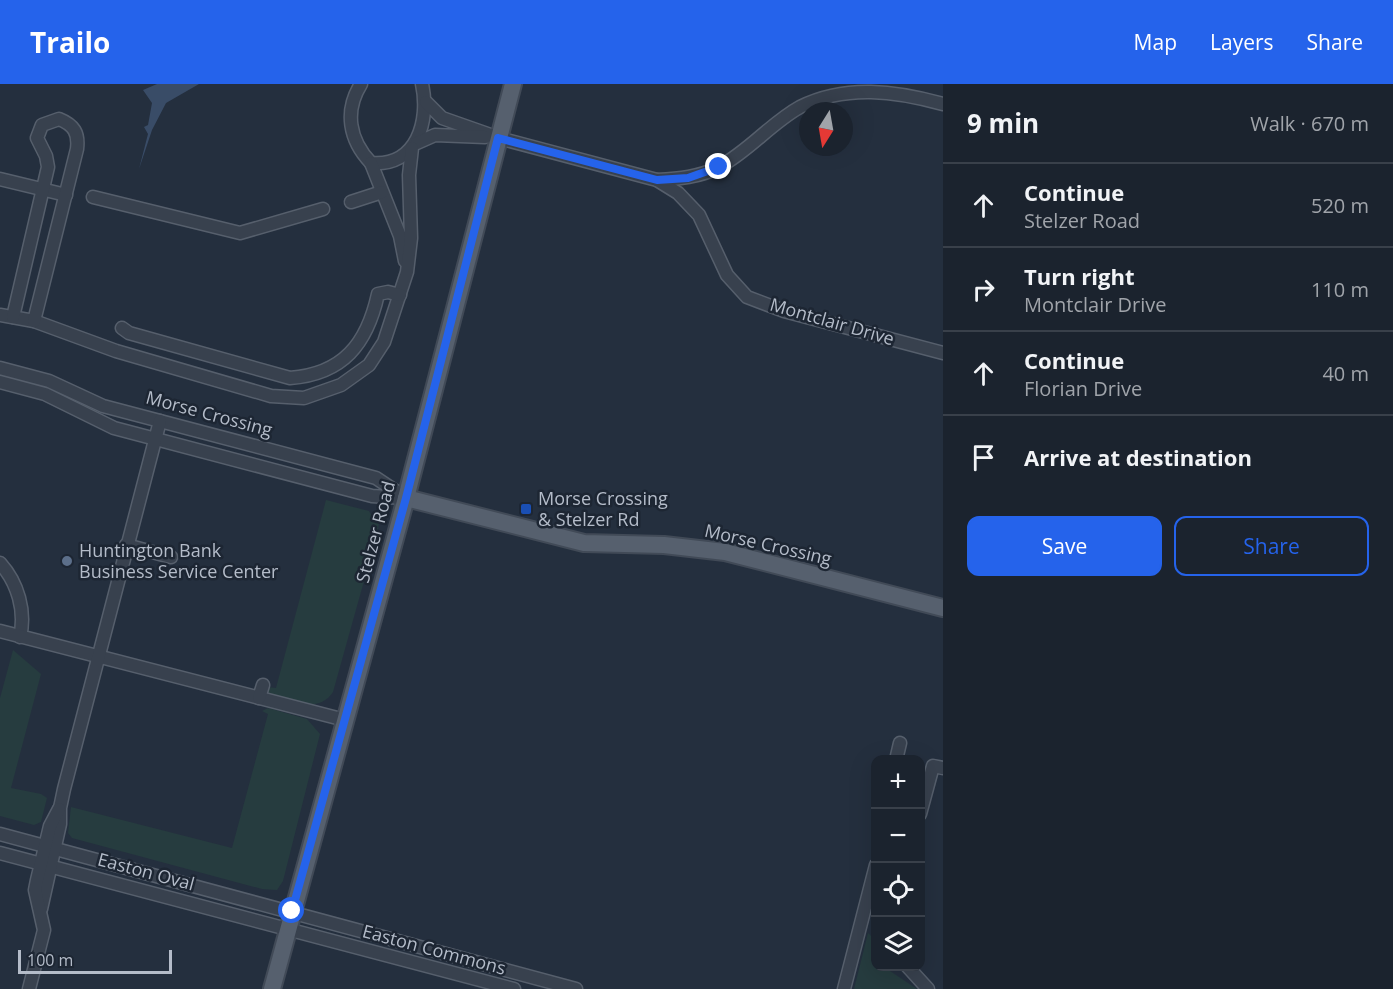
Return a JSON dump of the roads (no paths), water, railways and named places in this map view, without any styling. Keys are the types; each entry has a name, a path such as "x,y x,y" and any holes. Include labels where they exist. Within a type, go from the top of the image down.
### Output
{"main road":[{"name":"Stelzer Road","path":"272,989 406,498 513,84"},
{"name":"Morse Crossing","path":"406,498 584,543 664,545 724,552 943,608"}],"street":[{"path":"361,84 353,99 352,129 359,150 371,163 400,236 407,272"},
{"path":"0,315 34,321 116,351 271,396 304,398 341,385 369,365 384,342 407,272 411,238 409,174 426,102 422,84"},
{"path":"657,180 688,178 719,167 802,106 841,93 872,90 943,104"},
{"path":"426,102 442,118 498,138"},
{"path":"13,317 48,167 46,156 37,138 42,125 59,119 74,128 78,138 34,321"},
{"path":"371,163 390,162 403,157 414,145 435,135 498,138"},
{"name":"Montclair Drive","path":"498,138 657,180 678,194 699,215 727,275 747,297 784,311 943,352"},
{"path":"0,179 66,195"},
{"path":"351,202 382,192"},
{"path":"93,197 240,232 323,209"},
{"path":"122,328 129,333 290,378 322,372 338,364 363,338 378,294 388,292 400,295"},
{"path":"210,378 217,357"},
{"name":"Morse Crossing","path":"0,368 49,381 103,406 376,478 406,498"},
{"name":"Morse Crossing","path":"0,382 45,393 114,428 372,496 406,498"},
{"path":"29,989 44,930 35,890 60,824 60,808 97,657 160,422"},
{"path":"126,545 171,557"},
{"path":"0,563 16,590 22,610 20,637"},
{"path":"0,631 345,720"},
{"path":"259,698 263,685"},
{"path":"897,755 900,743"},
{"path":"922,809 933,766 943,768"},
{"name":"Easton Oval","path":"0,834 292,911"},
{"name":"Easton Oval","path":"0,853 288,929"},
{"path":"844,989 871,884"},
{"name":"Easton Commons","path":"292,911 576,989"},
{"name":"Easton Commons","path":"288,929 513,989"},
{"path":"912,971 928,989"}],"water":[{"path":"157,84 199,84 166,103 152,130 139,169 148,134 144,127 148,125 152,103 143,90"}],"place":[{"name":"Morse Crossing & Stelzer Rd","path":"526,509"},
{"name":"Huntington Bank Business Service Center","path":"67,561"}]}
